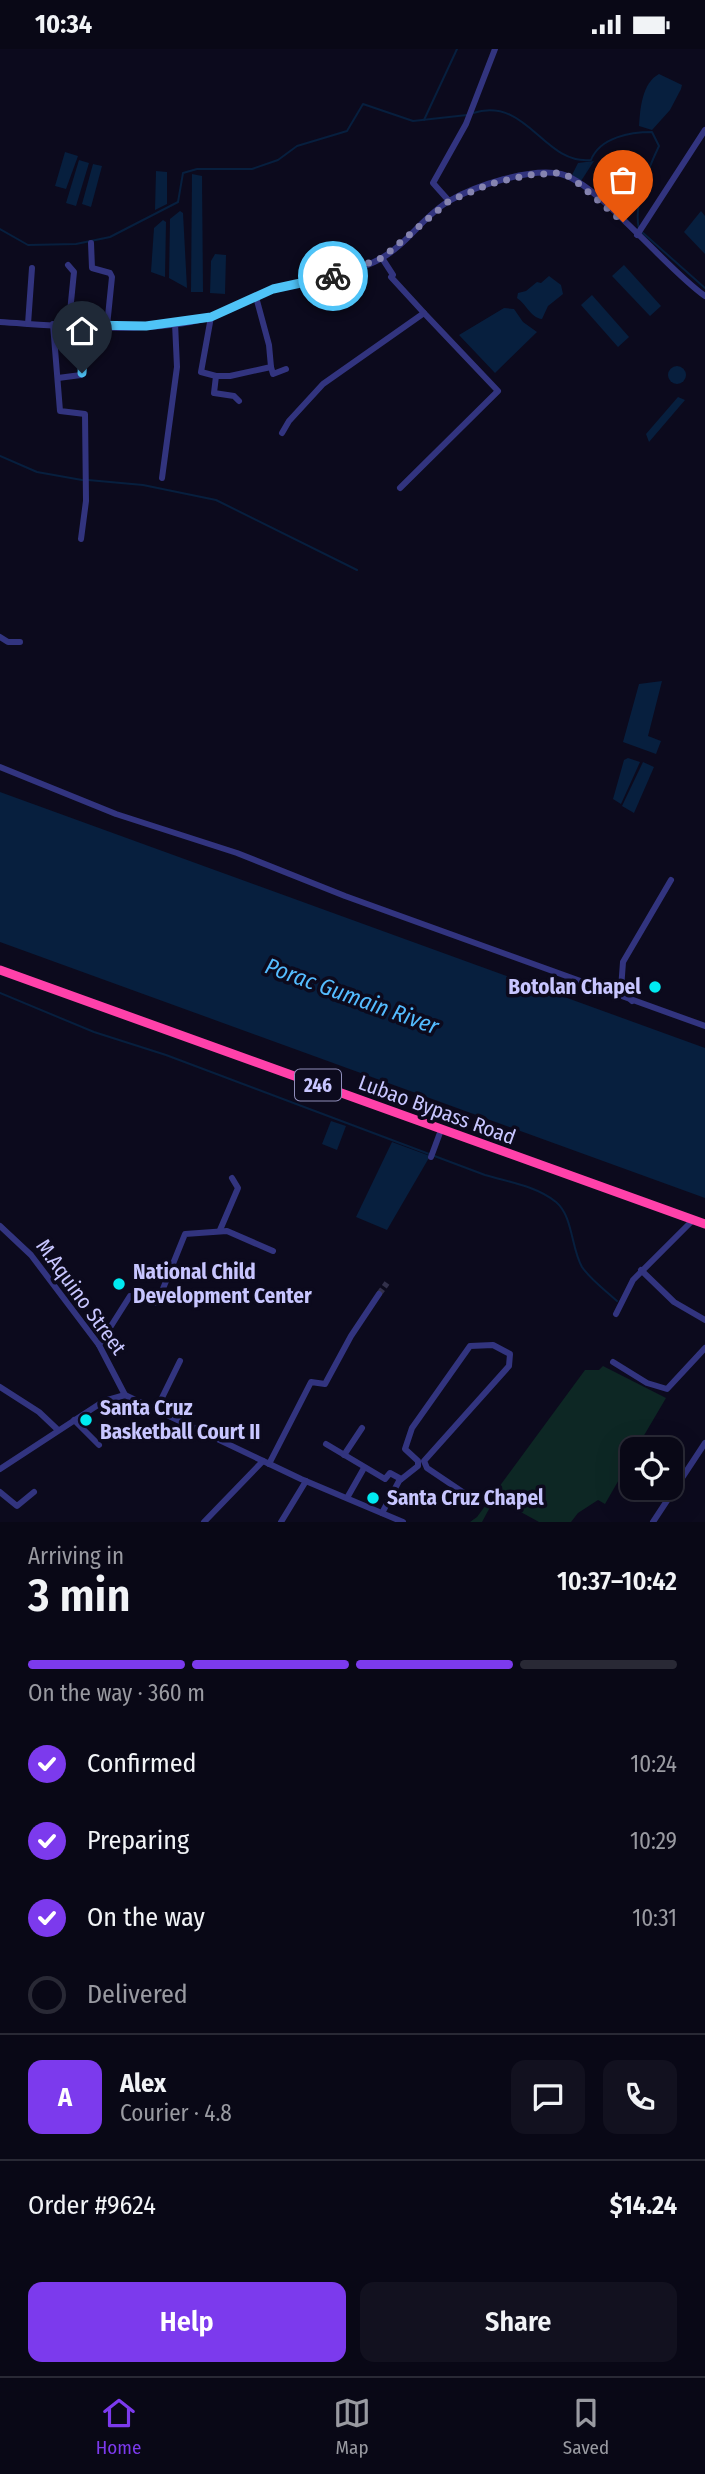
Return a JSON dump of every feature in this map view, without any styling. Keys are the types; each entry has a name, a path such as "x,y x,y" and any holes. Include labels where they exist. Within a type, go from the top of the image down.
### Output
{"highway":[{"name":"Lubao Bypass Road","path":"0,969 705,1224"}],"street":[{"path":"449,201 433,183 466,124 495,49"},
{"path":"637,236 705,130"},
{"path":"0,322 107,325 175,323 211,317 273,289 352,270 382,258 449,201 508,179 558,173 571,177 587,188 682,280 705,296"},
{"path":"91,243 92,268 110,273 112,277 107,325"},
{"path":"382,258 393,275 391,277 498,391 400,488"},
{"path":"64,325 69,312 74,272 68,265"},
{"path":"28,324 32,268"},
{"path":"256,297 269,345 273,374 286,369"},
{"path":"282,433 289,421 323,384 424,313"},
{"path":"211,317 210,335 200,370 202,374 230,376 271,367"},
{"path":"162,478 177,367 175,323"},
{"path":"53,324 60,411 85,414 85,481 81,539"},
{"path":"58,379 81,375 85,325"},
{"path":"216,376 215,393 234,396 239,401"},
{"path":"0,637 8,642 20,642"},
{"path":"0,767 116,814 237,853 345,896 705,1026"},
{"path":"634,1002 621,989 623,962 671,880"},
{"path":"432,1154 441,1130"},
{"path":"220,1230 238,1188 232,1178"},
{"path":"616,1314 641,1270 693,1220"},
{"name":"M.Aquino Street","path":"0,1226 31,1255 99,1345 125,1395"},
{"path":"99,1345 130,1296 154,1303 158,1301 185,1234 220,1230 273,1251"},
{"path":"641,1270 674,1301 705,1320"},
{"path":"204,1522 266,1462 310,1382 326,1384 351,1336 379,1294"},
{"path":"382,1513 401,1479 421,1464 424,1461 509,1366 510,1354 493,1345 470,1346 412,1428 405,1449 421,1464 473,1499"},
{"path":"613,1362 647,1383 667,1389 705,1347"},
{"path":"156,1410 180,1361"},
{"path":"0,1387 39,1412 58,1430"},
{"path":"0,1469 104,1401 125,1395 306,1481 403,1522"},
{"path":"74,1420 99,1445"},
{"path":"344,1455 362,1429"},
{"path":"653,1522 705,1443"},
{"path":"326,1444 385,1479 390,1473 401,1479"},
{"path":"347,1499 364,1468"},
{"path":"281,1522 306,1481"},
{"path":"0,1492 17,1506 34,1492"}],"green space":[{"path":"603,1366 666,1398 643,1437 620,1437 620,1478 605,1504 598,1500 578,1513 571,1522 539,1522 495,1498 482,1522 470,1522 477,1517 585,1370 599,1370"}],"water":[{"path":"659,74 682,85 670,110 652,130 639,126 640,112 645,90"},
{"path":"65,152 78,156 66,189 55,186"},
{"path":"79,160 89,163 76,206 66,203"},
{"path":"594,161 581,181 572,175 578,163"},
{"path":"93,164 102,166 91,207 82,204"},
{"path":"156,171 167,172 167,204 155,210"},
{"path":"192,174 202,176 203,292 191,292"},
{"path":"180,211 183,213 187,288 169,278 170,219"},
{"path":"701,211 705,216 705,254 684,232"},
{"path":"163,220 166,222 165,277 151,272 154,228"},
{"path":"215,254 226,255 225,294 210,293 211,261"},
{"path":"624,265 661,306 650,316 612,276"},
{"path":"549,276 561,285 563,294 548,306 542,319 535,316 517,298 518,293 526,291 537,282 541,283"},
{"path":"592,295 629,337 618,347 581,305"},
{"path":"504,308 514,309 523,322 537,332 495,373 459,335"},
{"path":"677,366 683,369 686,375 683,381 677,384 671,381 668,375 671,369"},
{"path":"678,397 685,400 649,442 646,434"},
{"path":"662,681 648,736 661,741 656,754 623,742 639,684"},
{"path":"628,758 640,762 621,804 613,799 624,760"},
{"path":"643,762 654,767 634,813 622,806"},
{"name":"Porac Gumain River","path":"0,792 705,1048 705,1198 0,942"},
{"path":"331,1121 346,1126 337,1150 322,1144"},
{"path":"392,1142 430,1156 387,1230 356,1217"}],"waterway":[{"path":"424,120 457,49"},
{"path":"0,229 28,245 76,244 110,237 178,202 183,173 197,169 252,169 278,160 297,146 347,131 363,104 413,121 467,115"},
{"path":"473,113 492,110 508,114 560,152 574,159 591,160 601,146 617,137 652,132 659,146 640,198 639,229"},
{"path":"643,233 705,288"},
{"path":"0,456 37,472 82,480"},
{"path":"88,480 143,485 216,500 357,570"},
{"path":"0,993 94,1032 166,1055 485,1175 540,1192 556,1202 566,1215 582,1267 617,1301"}],"tunnel":[{"path":"379,1294 387,1283"}],"way so far":[{"path":"333,276 382,258 449,201 490,184 528,175 558,173 571,177 595,194 623,222"}],"place":[{"name":"Botolan Chapel","path":"655,987"},
{"name":"National Child Development Center","path":"119,1284"},
{"name":"Santa Cruz Basketball Court II","path":"86,1420"},
{"name":"Santa Cruz Chapel","path":"373,1498"}],"route":[{"path":"82,373 85,325 146,326 211,317 273,289 333,276"}]}
